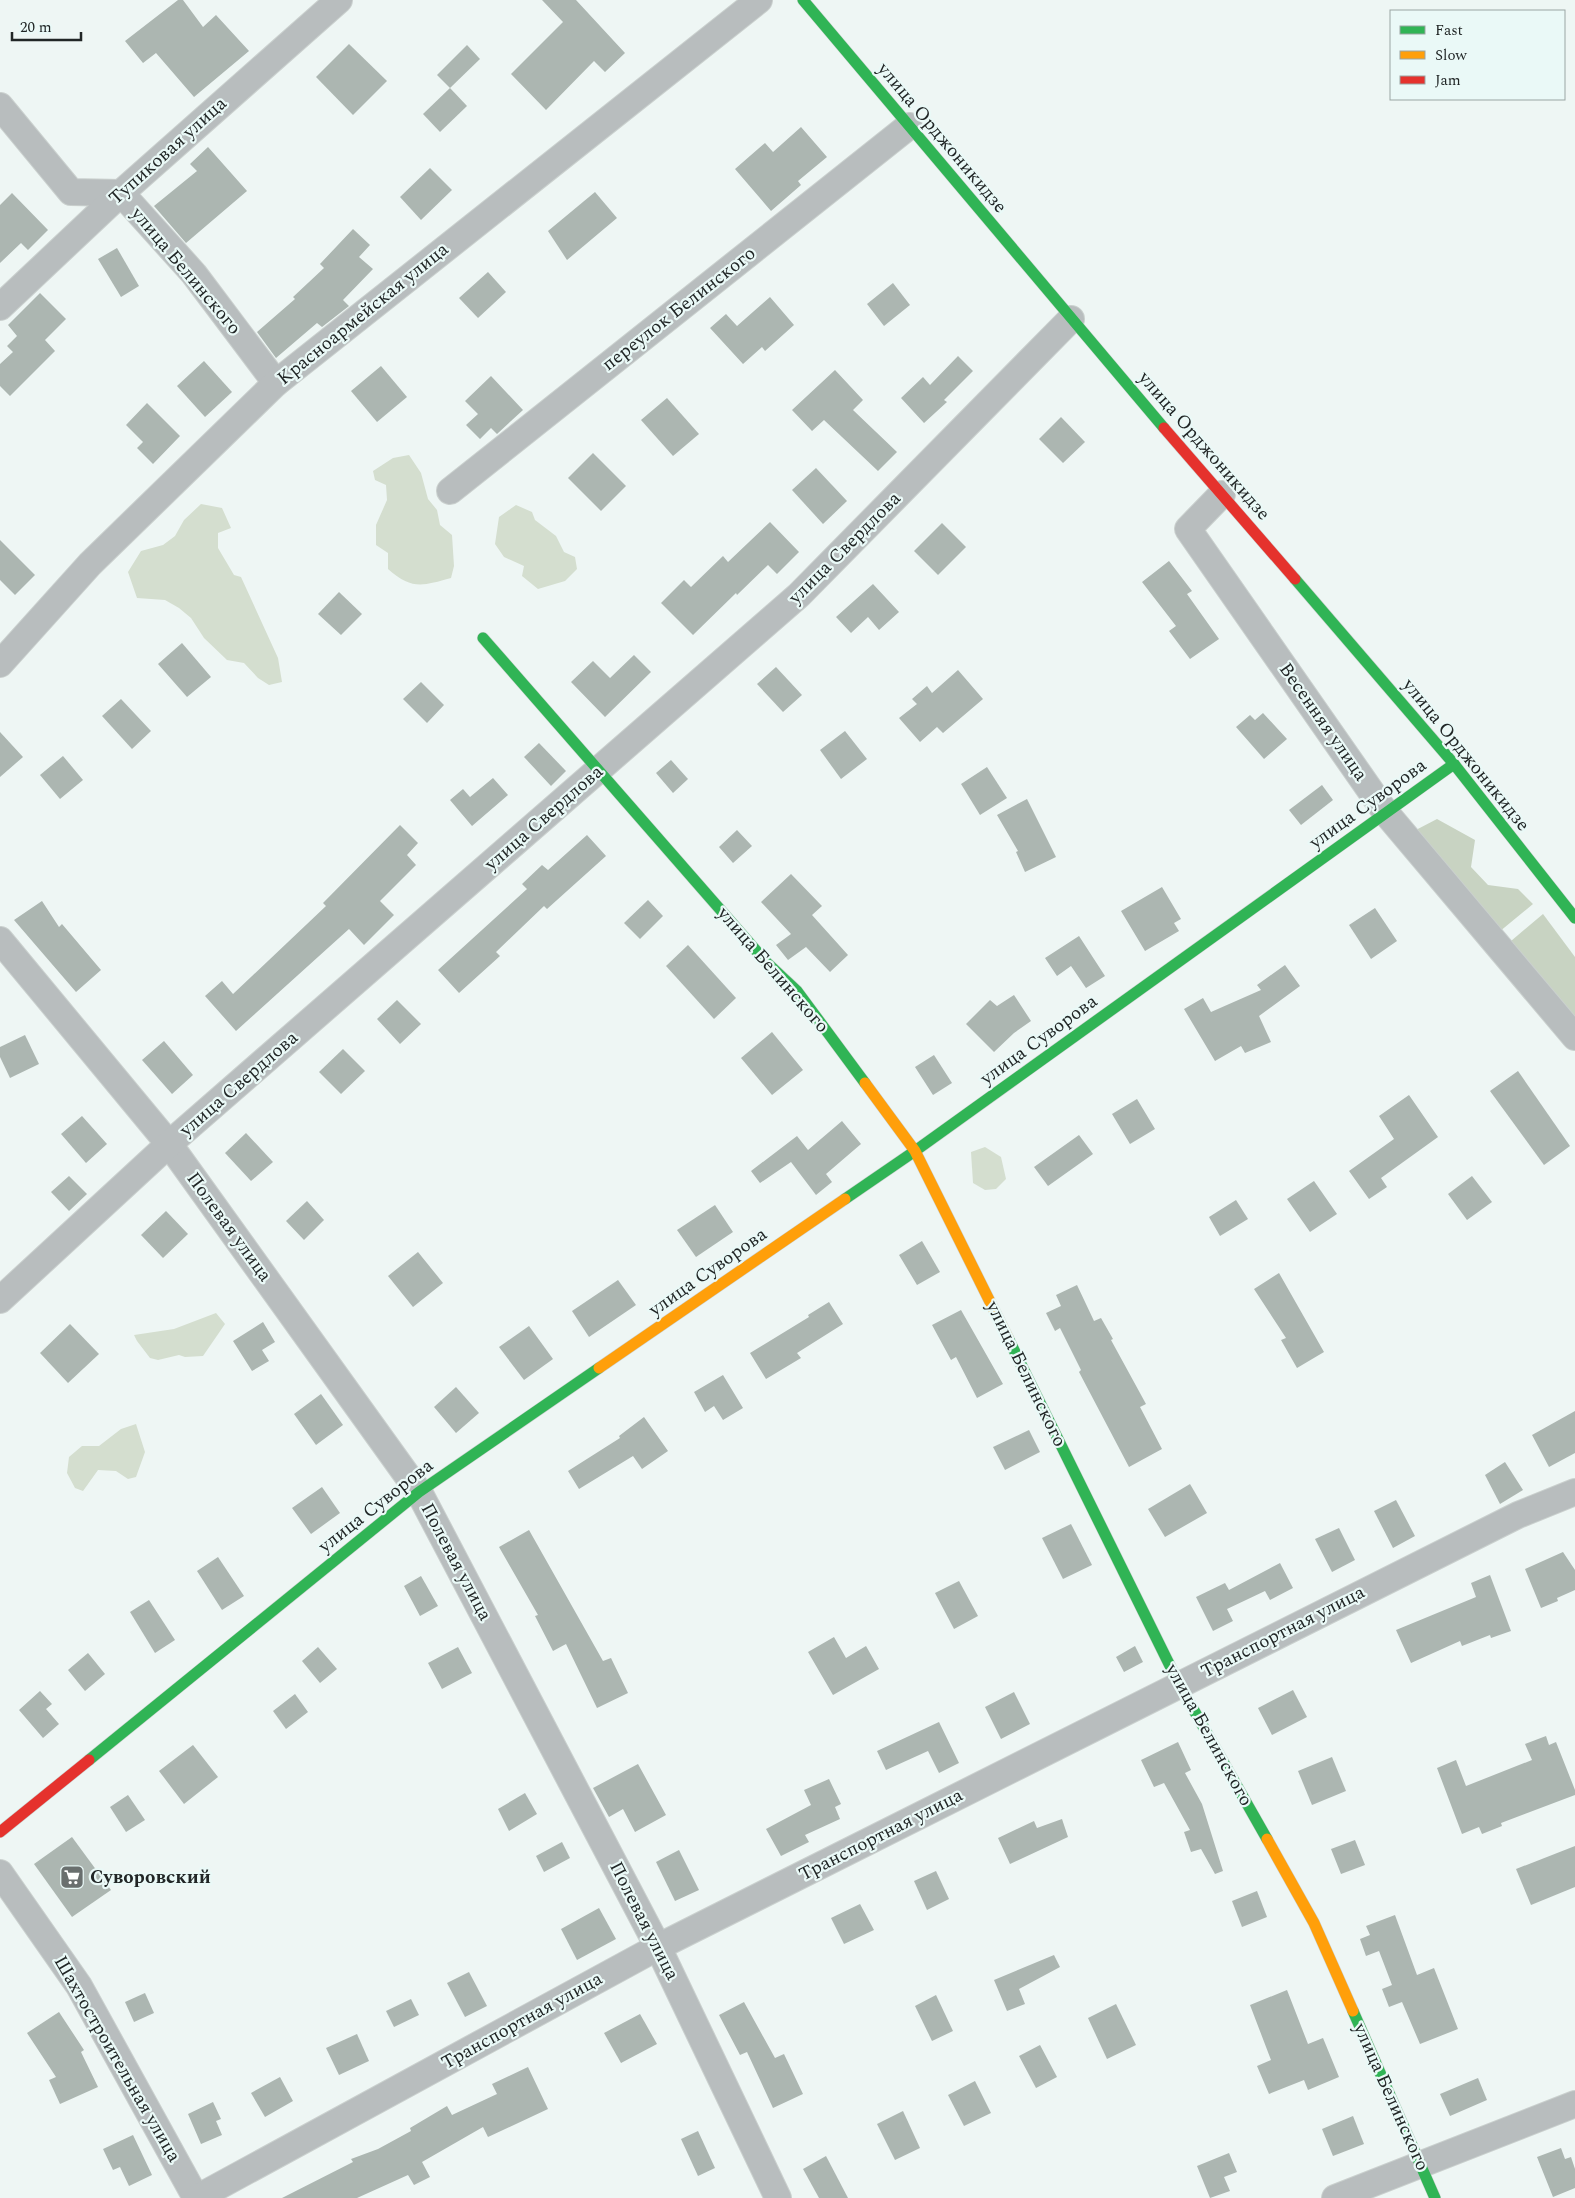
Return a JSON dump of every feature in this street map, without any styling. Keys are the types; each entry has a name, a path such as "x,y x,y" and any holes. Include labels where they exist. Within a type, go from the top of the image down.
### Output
{"street":[{"name":"Тупиковая улица","path":"0,306 121,192 340,0"},
{"name":"Красноармейская улица","path":"0,664 90,564 276,383 759,0"},
{"name":"улица Орджоникидзе","path":"803,0 1071,319 1454,764 1575,918"},
{"name":"улица Белинского","path":"0,106 71,192 121,192 194,274 276,383"},
{"name":"переулок Белинского","path":"450,491 909,126"},
{"name":"улица Свердлова","path":"0,1300 170,1144 800,595 1071,319"},
{"name":"Весенняя улица","path":"1222,494 1188,529 1386,813 1575,1036"},
{"name":"улица Белинского","path":"483,638 766,962 796,992 915,1150 1179,1684 1314,1924 1436,2198"},
{"name":"улица Суворова","path":"0,1832 419,1492 915,1150 1454,764"},
{"name":"Полевая улица","path":"0,940 170,1144 419,1492 658,1947 778,2198"},
{"name":"Транспортная улица","path":"197,2198 658,1947 1518,1515 1575,1492"},
{"name":"Шахтостроительная улица","path":"0,1873 79,1986 197,2198"},
{"path":"1335,2198 1575,2104"}],"green space":[{"path":"409,455 421,473 428,499 437,510 440,525 452,535 454,566 451,578 432,583 411,583 396,576 388,569 388,553 376,545 376,525 387,500 386,485 375,480 373,471 393,458"},
{"path":"201,504 222,508 231,528 218,533 218,548 234,575 241,577 278,658 282,682 269,685 258,678 244,663 227,660 204,638 191,618 179,608 165,600 137,598 128,572 141,551 163,545 175,536 184,520"},
{"path":"516,505 532,512 535,520 556,536 564,552 575,557 577,569 565,581 538,589 522,576 524,566 504,557 495,544 499,517"},
{"path":"1437,819 1475,840 1471,867 1488,885 1518,889 1533,904 1499,932 1412,832"},
{"path":"1543,914 1575,957 1575,1018 1511,941"},
{"path":"985,1147 1001,1157 1006,1179 996,1189 985,1190 973,1183 971,1152"},
{"path":"216,1313 225,1324 203,1356 185,1357 179,1355 158,1360 150,1358 134,1335 174,1329"},
{"path":"136,1424 145,1452 136,1477 128,1479 116,1471 98,1470 83,1491 75,1488 67,1473 69,1457 82,1446 99,1446 121,1429"}],"building":[{"path":"178,0 183,0 203,27 216,15 249,51 194,97 156,53 143,63 125,41"},
{"path":"542,0 576,0 625,53 605,72 594,61 546,110 511,74 563,22"},
{"path":"349,44 387,81 353,115 316,77"},
{"path":"467,45 480,59 450,88 437,75"},
{"path":"450,88 467,106 440,132 423,114"},
{"path":"801,127 827,157 798,181 801,185 771,211 735,169 765,143 773,152"},
{"path":"208,147 247,191 186,243 154,206 197,171 190,164"},
{"path":"430,168 452,190 421,220 400,197"},
{"path":"595,192 617,218 567,260 548,231"},
{"path":"12,193 48,230 28,250 21,243 0,263 0,205"},
{"path":"353,229 370,245 359,257 373,269 343,300 349,306 322,327 317,323 276,358 257,332 295,299 293,297 324,268 320,264"},
{"path":"117,248 139,286 121,297 98,259"},
{"path":"488,272 506,292 478,318 459,298"},
{"path":"893,283 910,305 884,326 867,304"},
{"path":"40,293 66,319 45,340 55,351 10,396 0,386 0,364 13,352 7,346 17,336 8,325"},
{"path":"770,297 794,325 765,351 762,347 743,364 710,328 726,314 737,326"},
{"path":"958,356 973,371 944,400 947,402 924,423 901,398 923,377 930,385"},
{"path":"204,361 232,392 205,417 177,386"},
{"path":"381,366 407,397 377,422 351,391"},
{"path":"835,370 863,400 853,410 897,452 878,471 824,420 812,431 792,410"},
{"path":"491,376 523,410 497,434 491,428 480,439 466,425 478,414 465,401"},
{"path":"667,398 699,434 673,456 641,420"},
{"path":"147,403 180,436 153,464 137,448 143,442 126,425"},
{"path":"1061,417 1085,442 1063,463 1039,439"},
{"path":"593,453 626,486 601,511 568,478"},
{"path":"816,468 847,501 823,524 792,490"},
{"path":"770,522 799,552 777,574 768,565 693,635 661,603 684,580 691,587 723,556 728,562"},
{"path":"942,523 966,547 938,575 914,551"},
{"path":"0,540 35,575 15,595 0,580"},
{"path":"1169,561 1192,591 1187,594 1219,639 1190,659 1169,631 1176,626 1142,582"},
{"path":"873,584 899,612 879,630 868,617 851,633 836,617"},
{"path":"339,592 362,614 341,635 318,614"},
{"path":"182,643 211,677 187,697 158,664"},
{"path":"634,655 651,672 605,717 571,682 593,661 610,678"},
{"path":"776,667 802,695 783,712 757,684"},
{"path":"958,670 983,699 943,733 937,727 920,742 899,718 917,704 912,699 927,686 932,693"},
{"path":"421,682 444,705 427,723 403,699"},
{"path":"121,699 151,731 132,749 102,716"},
{"path":"1263,713 1287,739 1264,759 1236,727 1250,715 1255,720"},
{"path":"845,731 867,759 841,779 820,750"},
{"path":"0,732 23,757 0,777"},
{"path":"539,743 566,771 551,786 524,757"},
{"path":"63,756 83,780 60,799 40,775"},
{"path":"671,760 688,779 673,793 656,773"},
{"path":"987,767 1007,798 980,815 961,784"},
{"path":"493,778 508,795 472,826 450,800 463,789 470,797"},
{"path":"1322,785 1333,800 1301,825 1289,810"},
{"path":"1027,799 1056,857 1025,872 1016,852 1018,851 997,815"},
{"path":"400,825 418,843 407,855 416,865 380,901 394,915 364,945 349,929 236,1031 205,996 222,981 233,994 326,906 323,903"},
{"path":"737,830 752,846 733,863 719,847"},
{"path":"587,835 606,856 547,909 544,906 496,952 500,956 459,993 438,970 527,889 522,884 542,865 548,870"},
{"path":"791,874 822,906 812,915 848,955 830,972 806,947 788,960 776,945 791,934 761,902"},
{"path":"1162,887 1181,919 1174,923 1179,931 1145,951 1121,911"},
{"path":"648,900 663,916 640,939 624,923"},
{"path":"42,901 59,927 62,924 101,970 76,992 14,920"},
{"path":"1375,908 1397,941 1371,959 1349,925"},
{"path":"1079,936 1105,976 1086,988 1071,966 1057,976 1045,958"},
{"path":"688,945 736,998 714,1019 666,966"},
{"path":"1285,965 1300,986 1259,1016 1271,1042 1245,1053 1241,1046 1215,1061 1184,1009 1203,998 1211,1012 1261,990 1257,985"},
{"path":"1014,995 1031,1021 1014,1033 994,1052 966,1024 990,1000 997,1006"},
{"path":"397,1000 421,1024 400,1044 377,1019"},
{"path":"772,1032 803,1070 772,1095 741,1058"},
{"path":"25,1035 39,1064 10,1078 0,1057 0,1047"},
{"path":"164,1041 193,1075 172,1094 142,1060"},
{"path":"343,1049 365,1071 341,1094 319,1072"},
{"path":"934,1055 952,1083 933,1095 915,1067"},
{"path":"1518,1071 1570,1146 1544,1165 1490,1091"},
{"path":"1409,1095 1438,1137 1381,1178 1387,1187 1369,1199 1349,1171 1394,1139 1379,1116"},
{"path":"1137,1099 1155,1129 1130,1144 1112,1114"},
{"path":"82,1116 107,1144 86,1163 61,1134"},
{"path":"842,1121 861,1144 826,1174 832,1182 816,1195 791,1162 760,1183 751,1171 797,1136 808,1150"},
{"path":"246,1133 273,1162 251,1181 225,1153"},
{"path":"1079,1135 1093,1154 1048,1186 1034,1167"},
{"path":"69,1176 87,1194 69,1211 51,1192"},
{"path":"1472,1176 1492,1202 1467,1220 1448,1194"},
{"path":"1314,1181 1337,1214 1310,1232 1287,1199"},
{"path":"1236,1200 1248,1219 1220,1236 1209,1217"},
{"path":"307,1201 324,1220 304,1240 286,1221"},
{"path":"715,1205 733,1232 696,1257 677,1230"},
{"path":"166,1211 188,1234 163,1258 141,1235"},
{"path":"922,1241 940,1272 917,1285 899,1255"},
{"path":"418,1252 443,1283 413,1307 388,1276"},
{"path":"1279,1273 1324,1352 1297,1368 1281,1340 1286,1338 1254,1289"},
{"path":"618,1280 636,1305 589,1337 572,1311"},
{"path":"1077,1285 1094,1321 1101,1318 1113,1339 1111,1340 1146,1404 1140,1407 1162,1449 1129,1467 1079,1372 1081,1370 1060,1328 1055,1331 1046,1313 1061,1306 1056,1295"},
{"path":"829,1302 843,1324 797,1353 801,1358 766,1379 750,1353 809,1317 808,1315"},
{"path":"961,1310 1003,1384 977,1398 956,1357 951,1360 932,1325"},
{"path":"263,1322 275,1342 262,1350 269,1361 252,1371 233,1341"},
{"path":"70,1324 99,1354 68,1383 40,1353"},
{"path":"529,1326 553,1359 524,1380 499,1347"},
{"path":"723,1375 743,1408 723,1420 714,1406 705,1412 694,1392"},
{"path":"456,1387 479,1413 456,1433 434,1407"},
{"path":"321,1394 343,1425 316,1445 294,1414"},
{"path":"1575,1411 1575,1453 1549,1467 1532,1435"},
{"path":"644,1417 668,1451 642,1469 633,1456 579,1489 568,1471 620,1438 619,1436"},
{"path":"1029,1430 1040,1452 1005,1470 993,1447"},
{"path":"1505,1462 1523,1490 1500,1504 1485,1475"},
{"path":"1190,1484 1207,1513 1165,1537 1148,1509"},
{"path":"322,1487 340,1513 311,1534 292,1508"},
{"path":"1396,1500 1415,1536 1393,1548 1374,1511"},
{"path":"1071,1524 1092,1565 1063,1579 1042,1538"},
{"path":"1339,1528 1355,1560 1332,1572 1315,1539"},
{"path":"529,1530 603,1661 611,1658 628,1693 597,1708 566,1644 553,1651 535,1616 538,1615 499,1547"},
{"path":"1563,1552 1575,1570 1575,1590 1557,1598 1558,1601 1541,1608 1525,1569"},
{"path":"218,1557 244,1596 222,1610 197,1571"},
{"path":"1280,1563 1293,1588 1270,1600 1265,1591 1227,1609 1233,1621 1213,1631 1196,1597 1225,1583 1229,1590"},
{"path":"1490,1575 1511,1631 1491,1638 1490,1635 1462,1646 1460,1641 1411,1663 1396,1630 1476,1597 1471,1583"},
{"path":"421,1576 438,1606 420,1616 404,1586"},
{"path":"959,1581 978,1616 954,1629 935,1593"},
{"path":"149,1600 175,1640 155,1653 130,1612"},
{"path":"834,1637 846,1658 866,1646 879,1669 833,1695 808,1652"},
{"path":"1135,1646 1143,1662 1124,1672 1116,1657"},
{"path":"318,1647 337,1669 320,1683 302,1661"},
{"path":"458,1647 472,1673 442,1689 428,1663"},
{"path":"88,1653 105,1674 85,1691 68,1670"},
{"path":"1293,1690 1307,1717 1272,1735 1258,1708"},
{"path":"40,1691 52,1704 46,1709 59,1724 43,1738 19,1710"},
{"path":"1014,1692 1030,1724 1001,1739 985,1707"},
{"path":"295,1694 308,1712 286,1729 273,1711"},
{"path":"939,1722 959,1763 939,1773 928,1751 886,1770 877,1751"},
{"path":"1546,1736 1549,1745 1556,1742 1575,1790 1575,1795 1501,1823 1502,1826 1482,1834 1479,1827 1462,1834 1437,1768 1456,1760 1466,1786 1532,1760 1525,1744"},
{"path":"1178,1742 1191,1770 1185,1773 1202,1804 1223,1871 1215,1874 1201,1849 1191,1852 1184,1832 1190,1830 1164,1783 1154,1787 1141,1760"},
{"path":"193,1745 218,1777 184,1804 159,1771"},
{"path":"1332,1757 1346,1791 1312,1805 1298,1771"},
{"path":"638,1764 666,1815 635,1832 623,1809 609,1817 593,1788"},
{"path":"829,1779 841,1804 835,1807 840,1819 805,1835 809,1842 781,1856 766,1829 811,1805 804,1790"},
{"path":"525,1793 537,1814 509,1831 498,1809"},
{"path":"128,1795 145,1820 126,1832 110,1807"},
{"path":"1062,1819 1068,1837 1010,1864 998,1838 1034,1821 1037,1828"},
{"name":"Суворовский","path":"72,1837 111,1890 72,1917 34,1864"},
{"path":"1355,1840 1365,1865 1341,1874 1331,1849"},
{"path":"562,1842 570,1858 544,1872 536,1856"},
{"path":"1575,1846 1575,1887 1531,1905 1516,1869"},
{"path":"679,1850 699,1890 675,1901 656,1862"},
{"path":"936,1871 949,1899 927,1910 914,1881"},
{"path":"1257,1891 1267,1917 1242,1927 1232,1901"},
{"path":"860,1904 874,1930 844,1944 831,1918"},
{"path":"599,1908 616,1939 577,1960 561,1929"},
{"path":"1395,1915 1417,1975 1434,1968 1458,2029 1420,2044 1402,2002 1389,2007 1382,1989 1392,1985 1379,1951 1366,1956 1360,1939 1370,1935 1366,1926"},
{"path":"1054,1955 1060,1967 1019,1989 1025,2004 1007,2011 994,1980"},
{"path":"469,1972 487,2006 465,2017 447,1983"},
{"path":"1287,1990 1308,2044 1323,2038 1339,2077 1308,2090 1304,2080 1269,2094 1257,2066 1271,2060 1250,2005"},
{"path":"145,1993 154,2013 134,2022 125,2002"},
{"path":"936,1995 953,2031 932,2041 915,2006"},
{"path":"411,1999 419,2015 394,2027 386,2011"},
{"path":"744,2002 775,2058 784,2054 803,2094 773,2108 747,2052 740,2055 719,2015"},
{"path":"1116,2004 1136,2045 1107,2059 1088,2018"},
{"path":"59,2012 84,2050 81,2052 98,2087 60,2104 49,2080 56,2077 27,2033"},
{"path":"640,2014 657,2044 621,2063 604,2033"},
{"path":"357,2034 369,2061 339,2075 326,2048"},
{"path":"1040,2045 1057,2077 1036,2088 1019,2056"},
{"path":"528,2067 548,2109 488,2137 483,2127 422,2162 430,2177 414,2185 408,2175 357,2198 282,2198 353,2162 351,2159 378,2149 411,2131 410,2128 447,2106 452,2115 497,2094 492,2084"},
{"path":"280,2077 293,2101 265,2117 251,2093"},
{"path":"1478,2078 1487,2100 1450,2116 1440,2094"},
{"path":"975,2081 991,2113 964,2126 948,2095"},
{"path":"213,2102 221,2119 216,2121 222,2135 201,2144 188,2114"},
{"path":"903,2111 920,2148 895,2160 877,2124"},
{"path":"1353,2116 1364,2144 1333,2156 1322,2129"},
{"path":"698,2131 715,2168 698,2176 681,2139"},
{"path":"133,2135 152,2175 129,2186 120,2167 113,2170 103,2149"},
{"path":"1561,2148 1565,2159 1571,2157 1575,2169 1575,2188 1553,2197 1537,2157"},
{"path":"1229,2153 1237,2172 1224,2177 1230,2191 1210,2198 1197,2166"},
{"path":"826,2156 848,2198 819,2198 803,2169"}],"traffic: fast":[{"path":"803,0 1164,428"},
{"path":"1295,579 1454,764 1575,918"},
{"path":"483,638 766,962 797,991 865,1083"},
{"path":"845,1199 915,1151 1454,764"},
{"path":"1008,1338 1179,1684 1267,1839"},
{"path":"89,1760 419,1492 599,1368"},
{"path":"1353,2011 1435,2198"}],"traffic: slow":[{"path":"865,1083 915,1151 1008,1338"},
{"path":"599,1368 845,1199"},
{"path":"1267,1839 1314,1923 1353,2011"}],"traffic: jam":[{"path":"1164,428 1295,579"},
{"path":"0,1832 89,1760"}],"place":[{"name":"Суворовский","path":"72,1877"}]}
